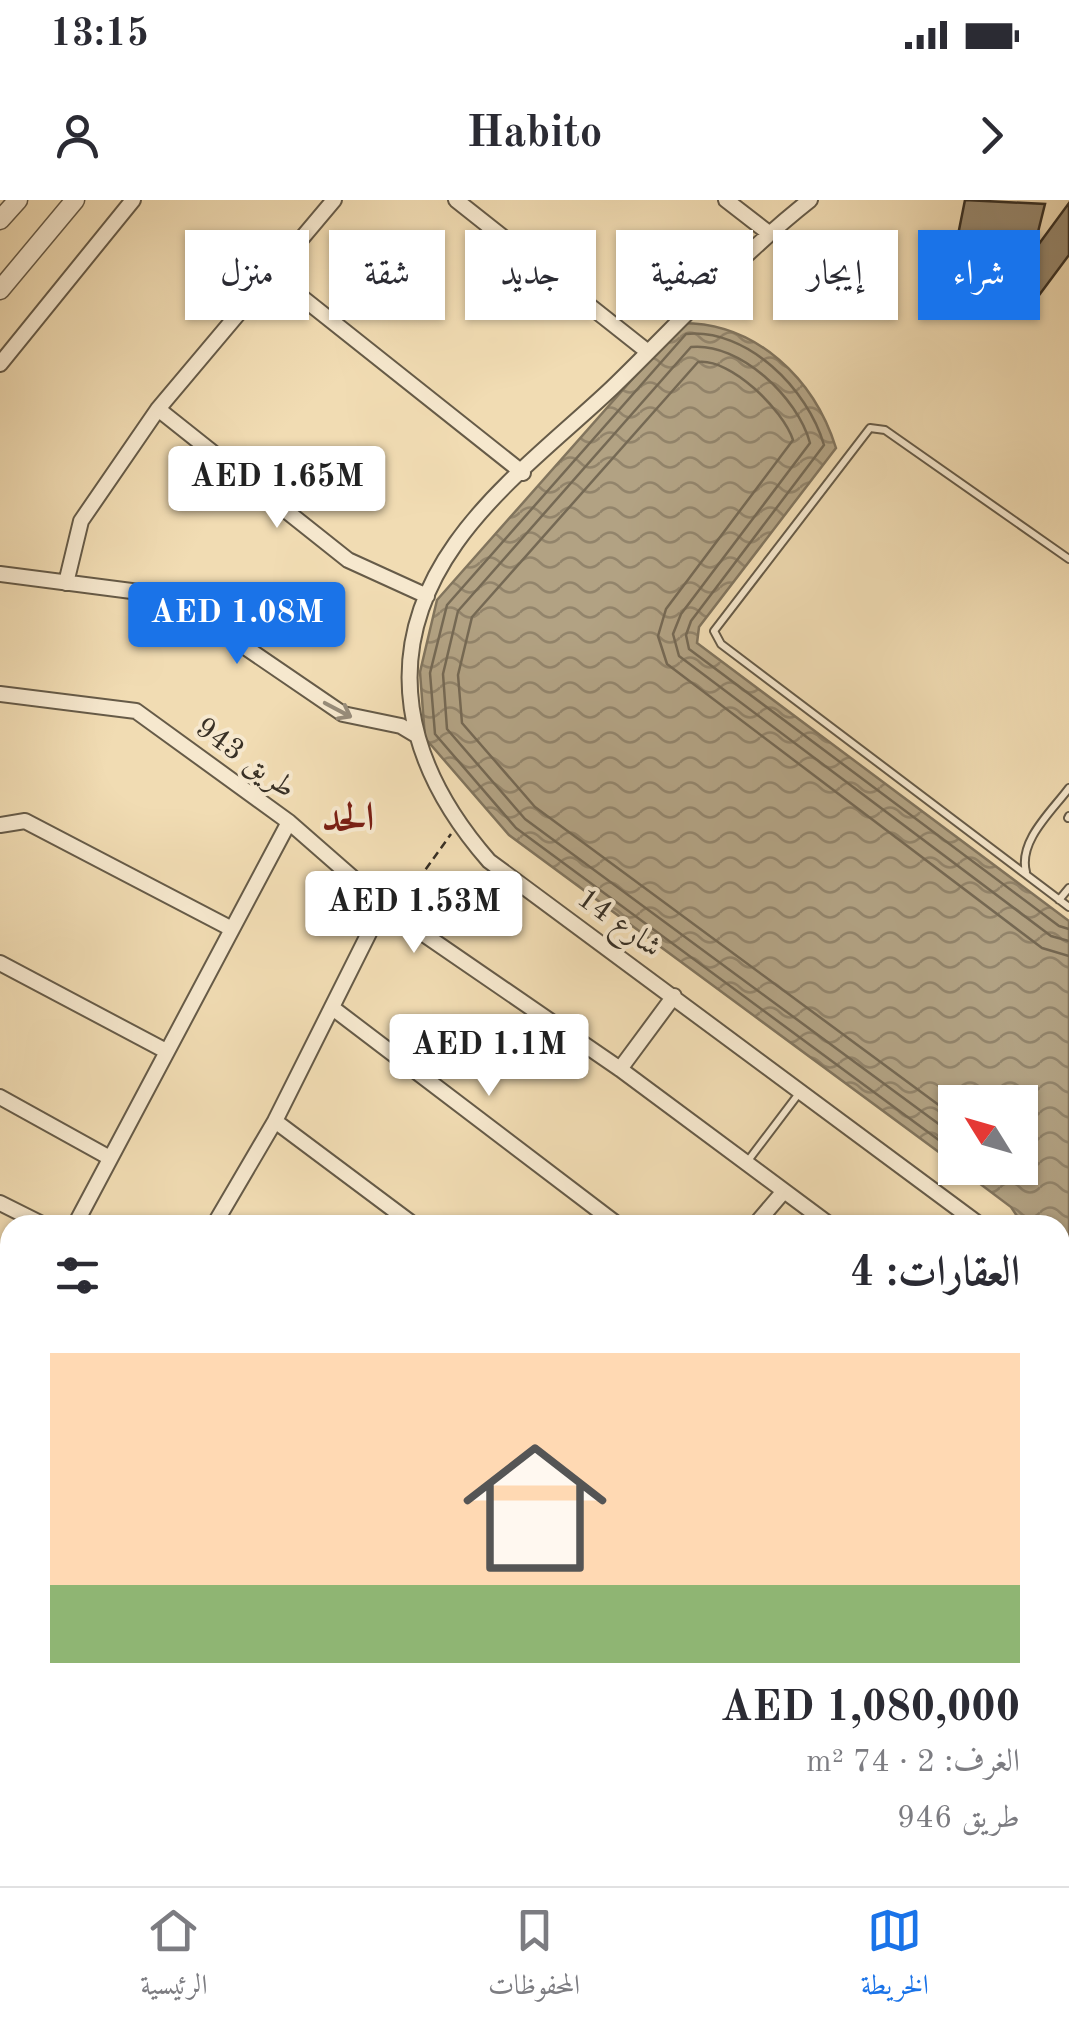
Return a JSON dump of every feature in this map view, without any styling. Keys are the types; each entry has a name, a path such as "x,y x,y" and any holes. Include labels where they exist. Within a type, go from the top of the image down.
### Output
{"street":[{"path":"0,220 18,200"},
{"path":"0,290 75,200"},
{"path":"0,364 132,200"},
{"path":"307,230 334,200"},
{"path":"456,200 648,352"},
{"path":"726,200 770,234"},
{"name":"شارع 14","path":"810,200 523,473 456,543 427,596 410,680 416,735 430,778 458,825 489,861 967,1215"},
{"path":"309,303 523,473"},
{"path":"66,583 81,521 158,409 231,320"},
{"path":"158,409 348,560 427,596"},
{"path":"0,574 147,593 179,602 343,714 401,726 416,735"},
{"name":"طريق 943","path":"0,694 136,711 289,822 388,909 620,1069 816,1215"},
{"path":"0,826 25,821 230,928"},
{"name":"طريق 943","path":"80,1215 289,822"},
{"path":"220,1215 275,1121 388,909"},
{"path":"0,963 166,1051"},
{"path":"620,1069 674,996"},
{"path":"334,1008 605,1215"},
{"path":"0,1097 110,1158"},
{"path":"275,1121 401,1215"},
{"path":"764,1215 784,1191"},
{"path":"0,1203 24,1215"}],"lane":[{"path":"1069,559 885,430 870,428 714,631 720,644 1069,907"},
{"path":"1028,876 1025,849 1069,788"},
{"path":"1060,900 1069,888"},
{"path":"746,1163 800,1091"}],"path":[{"path":"388,909 458,825"}],"water":[{"path":"682,323 734,333 779,359 813,399 836,448 699,627 697,643 1069,921 1069,1215 1016,1215 982,1185 1038,1185 1038,1085 938,1085 938,1151 509,835 425,738 420,672 437,600"}],"building":[{"path":"965,200 1045,204 1038,230 959,230"},
{"path":"1069,203 1069,255 1040,294 1040,242"}],"district":[{"name":"الحد","path":"348,816"}]}
